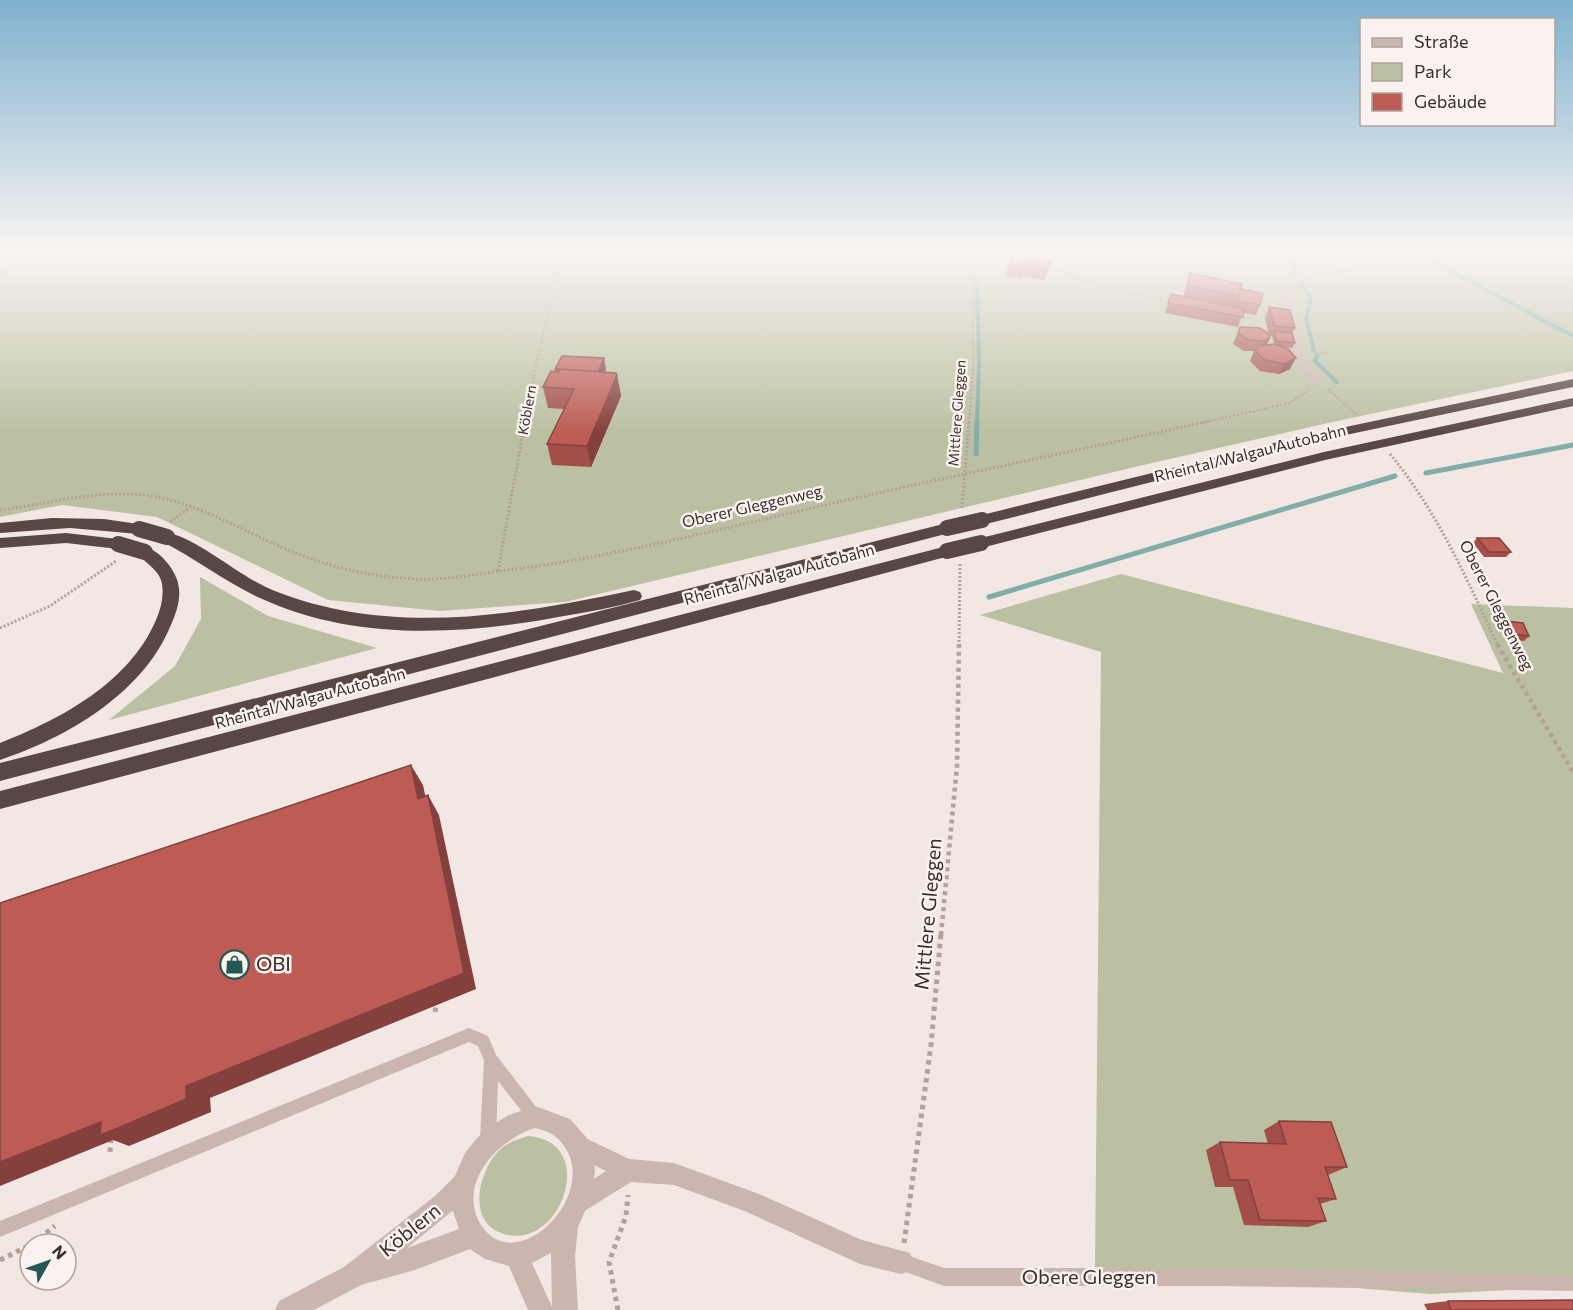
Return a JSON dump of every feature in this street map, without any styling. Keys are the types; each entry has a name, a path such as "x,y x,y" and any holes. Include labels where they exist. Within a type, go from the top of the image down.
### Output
{"highway":[{"name":"Rheintal/Walgau Autobahn","path":"0,772 719,586 1298,441 1573,383"},
{"name":"Rheintal/Walgau Autobahn","path":"0,800 948,551 1323,456 1573,402"},
{"path":"0,528 64,521 109,523 166,531 267,594 352,619 403,625 503,620 595,605 669,588 719,586"},
{"path":"0,543 66,538 121,550 145,552 155,560 169,578 171,600 164,627 146,655 120,682 79,713 32,740 0,752"}],"street":[{"path":"1289,311 1301,360 1307,370 1320,382"},
{"path":"535,1117 549,1119 561,1125 579,1146 584,1163 584,1183 573,1213 563,1256 565,1310"},
{"name":"Köblern","path":"353,1276 414,1258 474,1235 466,1219 463,1201 471,1166 488,1140 502,1128 519,1120 535,1117"},
{"name":"Obere Gleggen","path":"579,1146 628,1170 674,1174 751,1202 860,1252 901,1262"},
{"path":"474,1235 485,1246 500,1254 516,1255 535,1250 552,1240 573,1213 628,1170"},
{"name":"Köblern","path":"288,1310 353,1276 443,1204 466,1182"},
{"path":"516,1255 542,1310"}],"lane":[{"path":"0,1229 469,1035 483,1041 491,1060 535,1117"},
{"path":"488,1140 491,1060"},
{"name":"Obere Gleggen","path":"901,1262 944,1277 1216,1277 1570,1284"}],"path":[{"name":"Köblern","path":"498,571 532,387 550,311"},
{"name":"Mittlere Gleggen","path":"962,505 973,369 973,311"},
{"path":"1236,316 1258,320 1258,333 1263,338"},
{"path":"1320,382 1358,417"},
{"name":"Oberer Gleggenweg","path":"0,510 99,496 142,495 192,506 221,517 293,552 345,569 389,577 435,579 562,563 621,552 965,474 1037,460 1289,403 1320,382"},
{"path":"532,387 555,387"},
{"name":"Oberer Gleggenweg","path":"1390,453 1415,484 1458,559 1504,658 1573,772"},
{"path":"166,531 192,506"},
{"path":"0,628 50,606 121,550"},
{"name":"Mittlere Gleggen","path":"901,1262 931,1045 957,766 960,567"},
{"path":"110,1152 111,1140"},
{"path":"618,1310 609,1262 626,1216 628,1170"},
{"path":"47,1232 64,1222"},
{"path":"0,1260 18,1251"}],"green space":[{"path":"0,311 1573,311 1573,371 1139,466 565,602 440,611 328,600 157,517 62,505 0,517"},
{"path":"1121,574 1503,673 1471,604 1573,608 1573,1287 1430,1294 1095,1267 1101,652 980,615"},
{"path":"200,577 268,616 377,648 109,720 175,666 201,619"},
{"path":"528,1136 550,1143 563,1156 567,1175 564,1195 555,1213 540,1228 522,1235 501,1233 490,1226 483,1217 480,1192 483,1179 488,1166 503,1147"}],"building":[{"path":"1212,311 1244,311 1243,317"},
{"path":"1270,311 1290,311 1295,328 1274,326"},
{"path":"1240,327 1260,328 1268,333 1270,338 1264,341 1249,340 1238,334"},
{"path":"1274,331 1292,333 1295,343 1277,341"},
{"path":"1275,344 1288,349 1296,358 1284,364 1265,360 1255,351 1258,346"},
{"path":"562,356 604,358 598,372 555,369"},
{"path":"560,369 616,373 617,375 587,446 547,444 574,389 543,387 551,371 559,372"},
{"path":"1477,538 1499,538 1511,552 1489,552"},
{"path":"1505,621 1523,623 1529,636 1512,634"},
{"name":"OBI","path":"411,765 418,799 428,795 464,973 186,1086 186,1099 118,1128 100,1135 101,1122 0,1162 0,903"},
{"path":"1279,1121 1331,1122 1347,1167 1325,1167 1336,1199 1318,1198 1326,1221 1260,1220 1248,1180 1230,1180 1220,1142 1286,1144"},
{"path":"1573,1300 1573,1310 1451,1310 1448,1301"}],"waterway":[{"path":"977,423 978,311"},
{"path":"1308,311 1306,319 1314,350"},
{"path":"1526,311 1573,336"},
{"path":"1317,355 1315,361 1337,382"},
{"path":"976,454 977,421"},
{"path":"1426,473 1573,445"},
{"path":"989,597 1395,476"}],"place":[{"name":"OBI","path":"235,964"}]}
